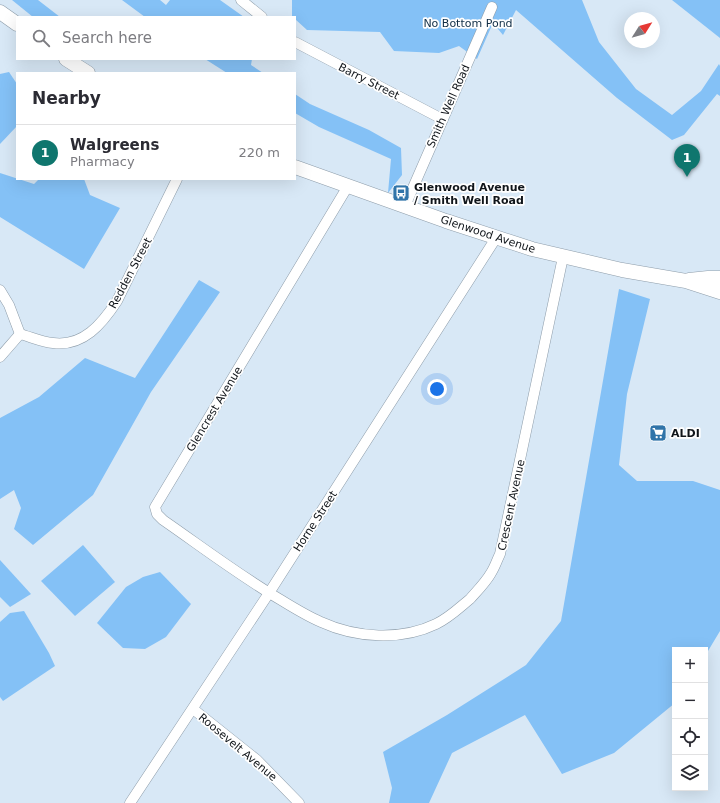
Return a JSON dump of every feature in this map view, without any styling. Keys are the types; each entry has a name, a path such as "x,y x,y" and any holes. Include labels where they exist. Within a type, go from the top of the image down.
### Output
{"street":[{"path":"241,0 261,16"},
{"name":"Smith Well Road","path":"405,206 492,6"},
{"path":"0,12 16,23"},
{"name":"Barry Street","path":"296,43 442,119"},
{"path":"68,60 86,72"},
{"name":"Glenwood Avenue","path":"296,167 496,238 564,257 622,270 686,281 720,292"},
{"name":"Redden Street","path":"20,334 40,341 65,344 86,336 95,329 117,302 177,180"},
{"name":"Glencrest Avenue","path":"269,593 163,520 156,514 154,507 348,186"},
{"name":"Horne Street","path":"130,803 269,593 496,238"},
{"name":"Crescent Avenue","path":"269,593 322,623 365,635 389,635 413,632 436,624 457,611 474,594 491,574 500,554 564,257"},
{"name":"Glenwood Avenue","path":"686,281 720,278"},
{"path":"0,290 9,305 20,334 0,357"},
{"name":"Roosevelt Avenue","path":"193,709 257,760 299,803"}],"green space":[{"path":"12,0 38,0 59,16 32,16"},
{"path":"122,0 160,0 166,5 170,0 220,0 243,16 144,16"},
{"name":"No Bottom Pond","path":"292,0 582,0 599,42 636,89 672,115 701,91 719,64 720,96 717,94 684,135 672,140 617,98 516,10 503,35 493,23 477,59 459,46 439,53 394,51 380,32 307,30 296,20 296,16 292,16"},
{"path":"672,0 720,0 720,38"},
{"path":"207,60 252,60 251,65 262,72 225,72"},
{"path":"9,72 16,82 16,127 0,144 0,74"},
{"path":"296,95 310,104 369,130 401,148 402,175 388,193 391,159 319,127 296,114"},
{"path":"0,173 16,178 16,180 22,180 34,184 38,180 84,180 90,195 120,208 84,269 0,217"},
{"path":"199,280 220,292 151,392 93,495 33,545 14,529 21,508 14,490 0,499 0,418 39,397 85,358 135,378"},
{"path":"619,289 650,299 627,394 619,465 637,481 693,481 720,490 720,631 708,651 708,647 672,647 672,705 614,753 562,774 525,715 452,753 429,803 389,803 392,788 383,752 447,715 526,665 561,621"},
{"path":"83,545 115,582 75,616 41,581"},
{"path":"0,560 31,594 10,607 0,597"},
{"path":"160,572 191,604 166,637 145,649 123,648 97,623 126,587 143,577"},
{"path":"24,611 55,666 3,701 0,697 0,622 10,613"}],"place":[{"name":"Walgreens","path":"687,177"},
{"name":"Glenwood Avenue / Smith Well Road","path":"401,193"},
{"name":"ALDI","path":"658,433"}]}
